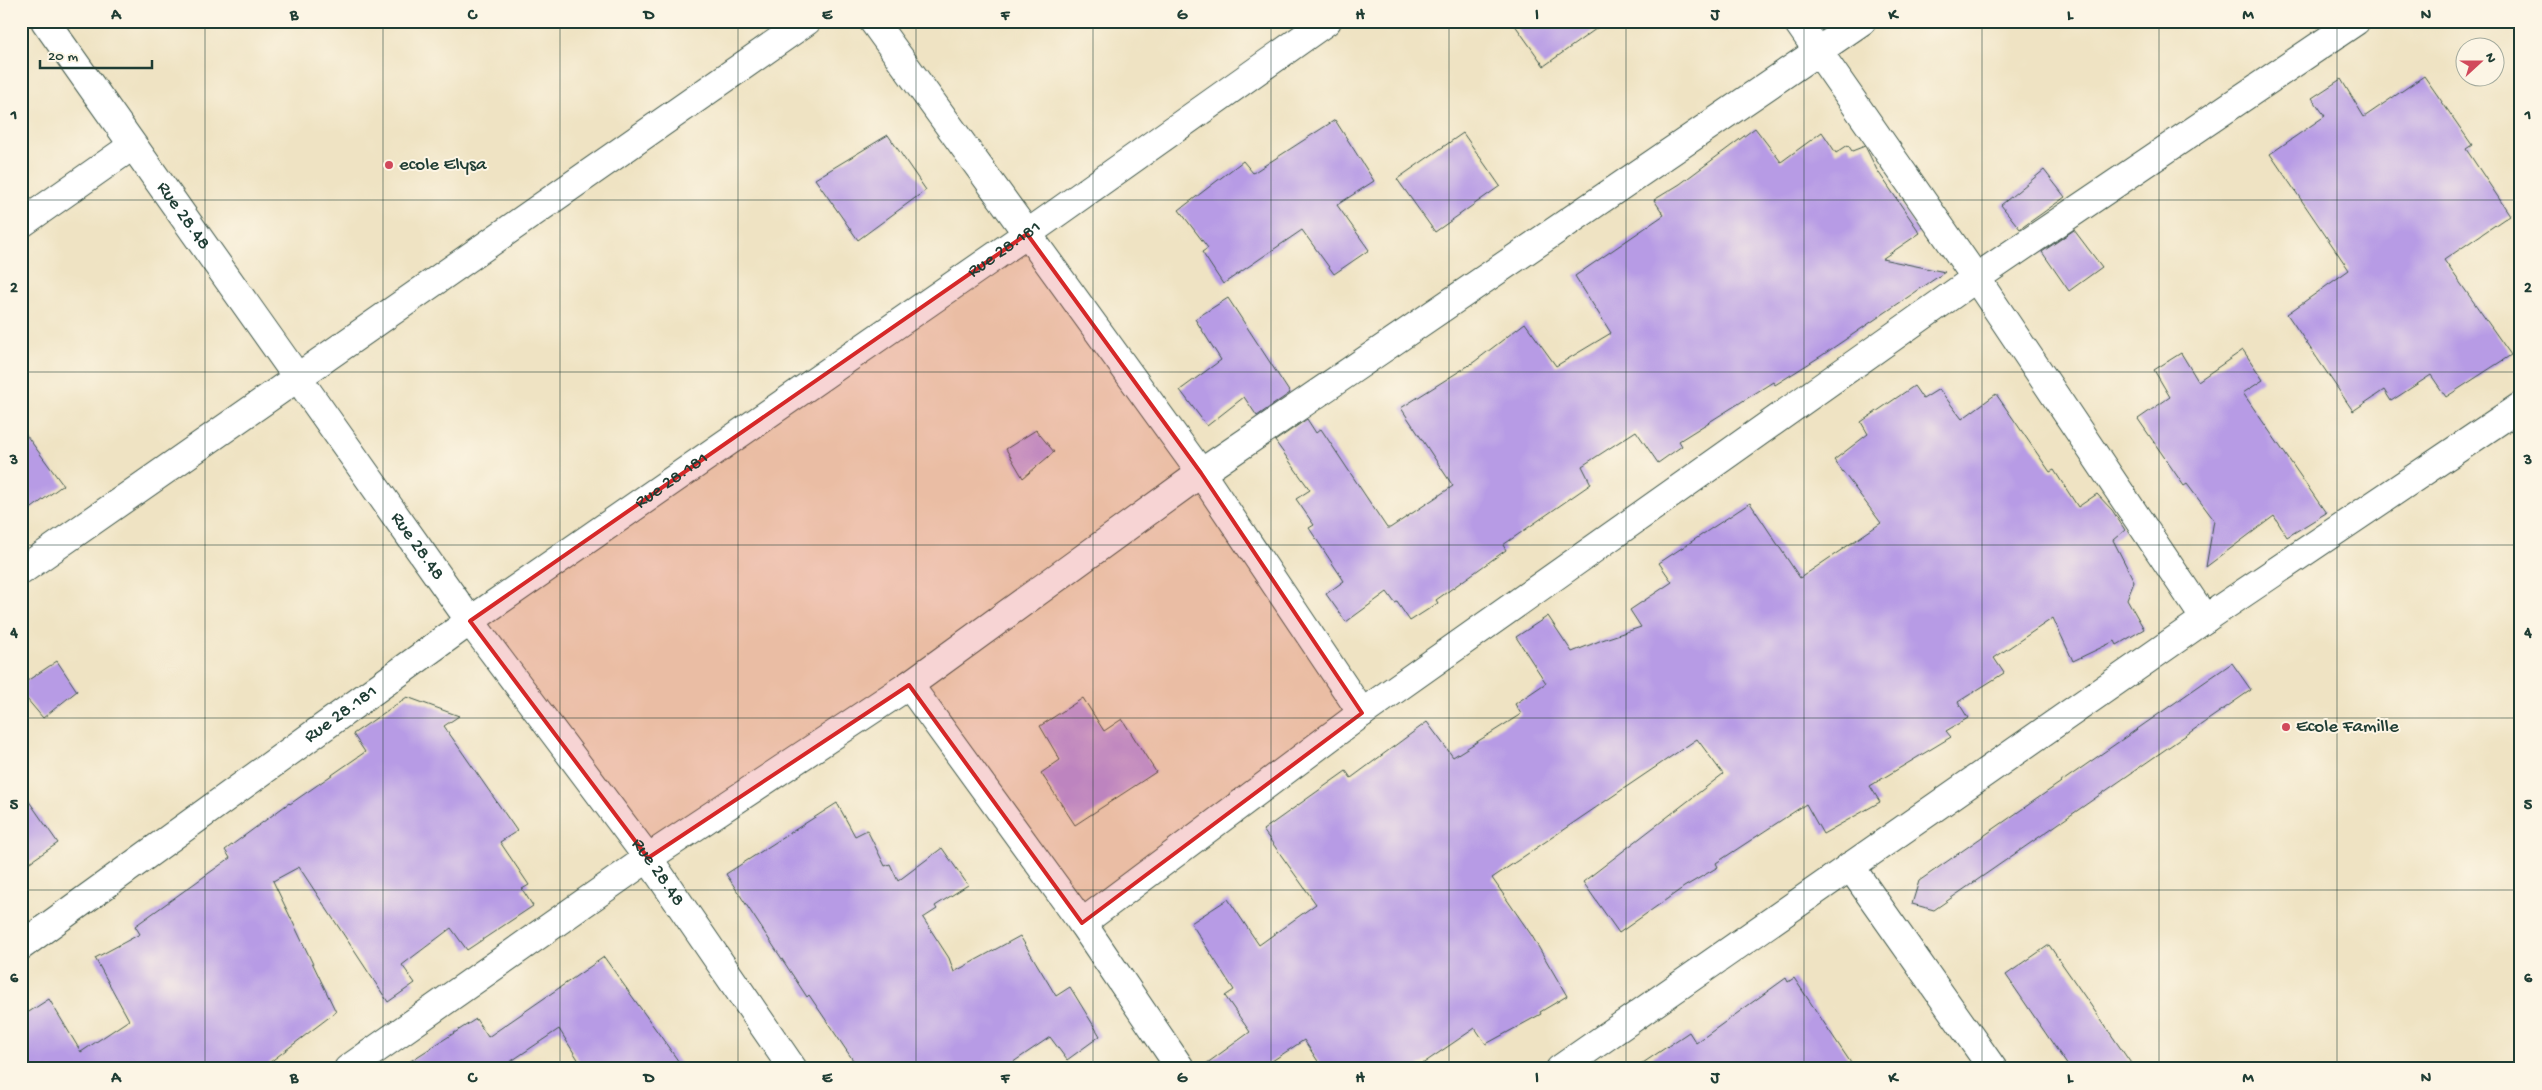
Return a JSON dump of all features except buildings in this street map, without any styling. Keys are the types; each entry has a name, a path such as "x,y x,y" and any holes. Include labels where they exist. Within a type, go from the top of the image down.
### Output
{"street":[{"name":"Rue 28.48","path":"45,21 296,378 470,621 648,858 792,1069"},
{"path":"21,571 807,21"},
{"path":"873,21 1201,474 1362,713"},
{"name":"Rue 28.181","path":"21,946 470,621 1027,234 1327,21"},
{"path":"1796,21 1976,278 2205,619"},
{"path":"348,1069 648,858 909,685 1201,474 1862,21"},
{"path":"1082,923 1362,713 1976,278 2356,21"},
{"path":"21,224 132,146"},
{"path":"1560,1069 2205,619 2521,406"},
{"path":"909,685 1082,923 1181,1069"},
{"path":"1850,866 1993,1069"}],"highlighted area":[{"path":"1027,234 1201,473 1362,713 1082,923 909,685 648,858 470,621"}],"place":[{"name":"ecole Elysa","path":"389,165"},
{"name":"Ecole Famille","path":"2286,727"}]}
